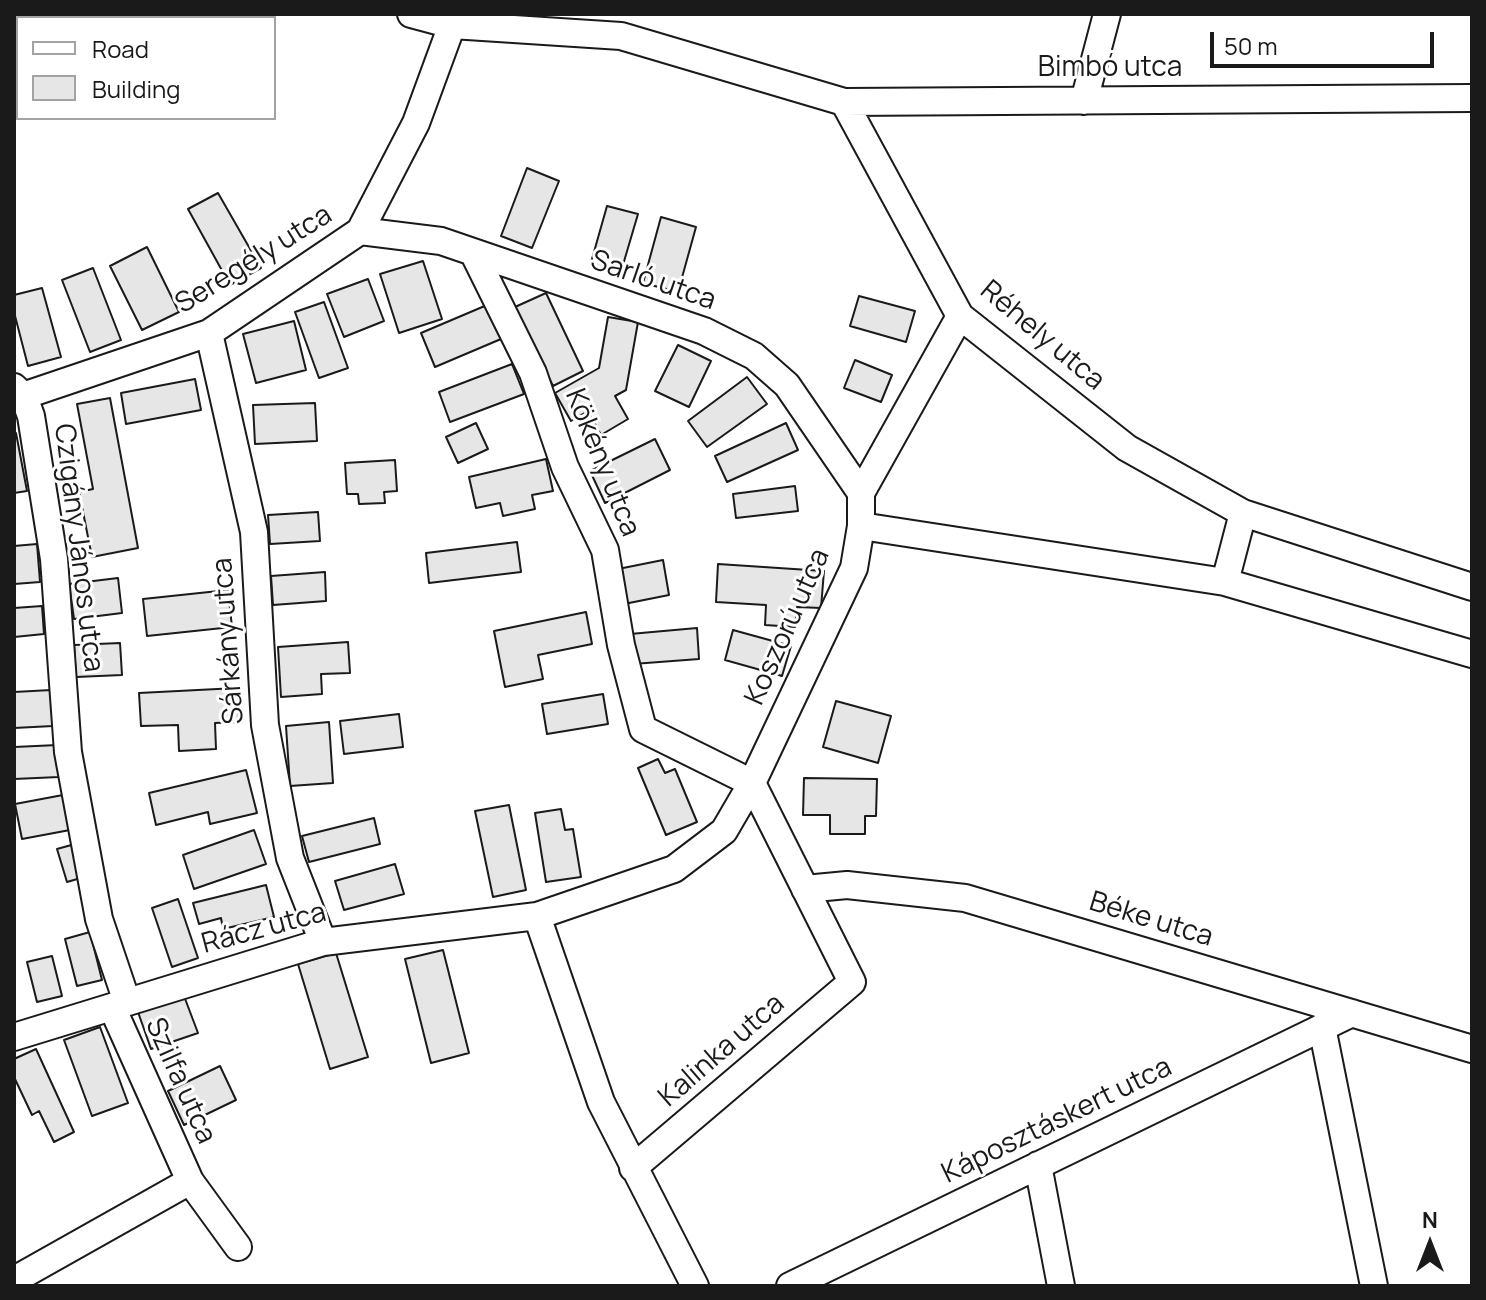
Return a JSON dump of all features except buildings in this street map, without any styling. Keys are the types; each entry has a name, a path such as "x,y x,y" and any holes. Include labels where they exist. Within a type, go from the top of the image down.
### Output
{"street":[{"name":"Bimbó utca","path":"411,14 452,25 625,25 844,102 1472,98"},
{"path":"1084,101 1107,14"},
{"name":"Seregély utca","path":"17,394 209,333 360,231 416,123 452,25"},
{"name":"Réhely utca","path":"844,102 960,316 1127,448 1243,513 1472,587"},
{"name":"Sarló utca","path":"360,231 441,241 704,331 754,356 787,385 861,493"},
{"name":"Kökény utca","path":"474,254 533,373 565,467 605,550 621,645 643,729 752,783"},
{"path":"861,493 960,316"},
{"name":"Sárkány utca","path":"209,333 254,532 265,725 290,858 323,942"},
{"name":"Czigány János utca","path":"17,394 31,416 54,559 68,752 99,919 119,1004"},
{"name":"Koszorú utca","path":"752,783 854,568 861,526 861,493"},
{"path":"1225,582 1243,513"},
{"path":"861,526 1225,582 1472,654"},
{"path":"752,783 805,889"},
{"name":"Rácz utca","path":"14,1037 323,942 537,916 674,869 724,831 752,783"},
{"name":"Béke utca","path":"805,889 847,885 965,898 1472,1049"},
{"name":"Kalinka utca","path":"633,1168 852,982 805,889"},
{"path":"537,916 601,1102 695,1286"},
{"name":"Szilfa utca","path":"119,1004 190,1181 238,1247"},
{"name":"Káposztáskert utca","path":"790,1286 1352,1013"},
{"path":"1322,1027 1374,1286"},
{"path":"1038,1165 1061,1286"},
{"name":"Szilfa utca","path":"14,1280 190,1181"}]}
